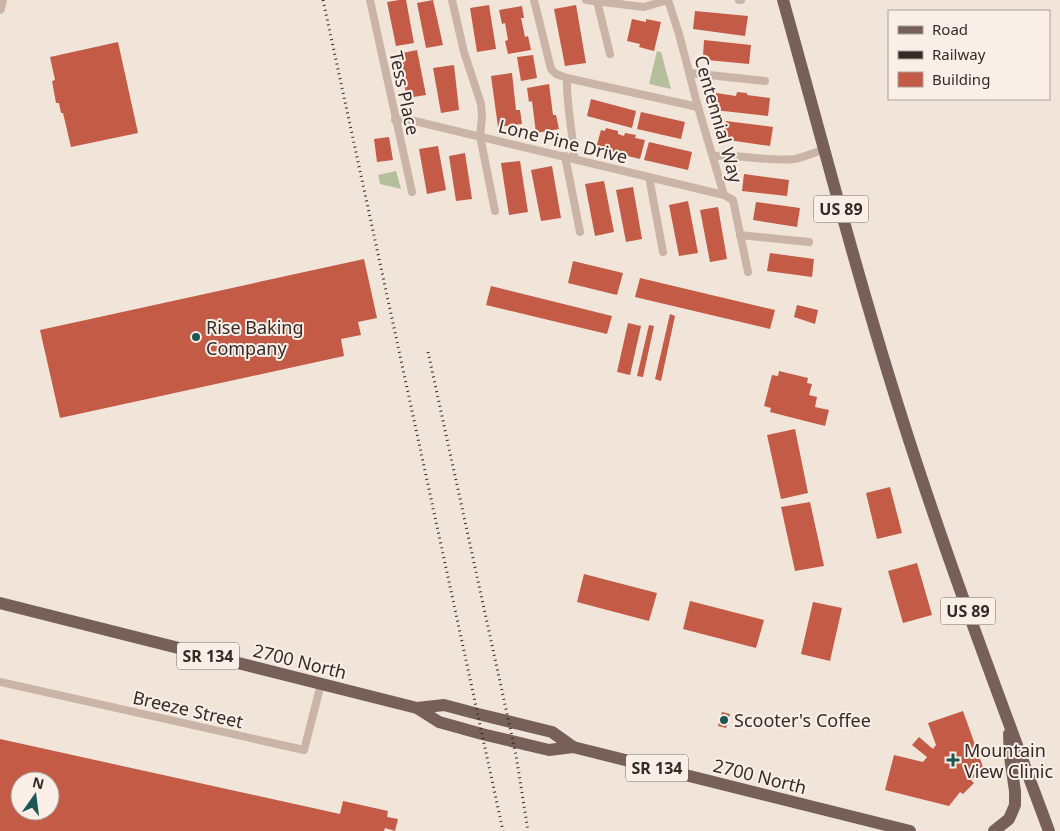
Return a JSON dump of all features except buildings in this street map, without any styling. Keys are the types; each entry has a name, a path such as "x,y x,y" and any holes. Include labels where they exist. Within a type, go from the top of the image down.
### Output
{"main road":[{"name":"US 89","path":"783,0 902,418 943,540 1049,831"},
{"name":"2700 North","path":"0,603 417,708 439,722 482,734 549,750 573,747 910,831"},
{"name":"2700 North","path":"417,708 444,705 552,732 573,747"},
{"path":"994,831 1009,819 1015,805 1010,757 1009,722"}],"street":[{"path":"0,9 2,0"},
{"name":"Tess Place","path":"370,0 412,192"},
{"path":"452,0 464,52 481,104 480,136 495,211"},
{"path":"534,0 551,69 556,74 698,107"},
{"path":"586,0 615,1 644,7 668,0"},
{"name":"Centennial Way","path":"668,0 724,195 733,200 748,272"},
{"path":"597,1 610,54"},
{"path":"690,73 765,81"},
{"path":"567,78 574,158"},
{"name":"Lone Pine Drive","path":"395,120 406,119 724,195"},
{"path":"713,156 773,159 796,158 825,149"},
{"path":"565,156 580,232"},
{"path":"649,177 664,252"},
{"path":"740,235 809,242"},
{"name":"Breeze Street","path":"0,682 304,750 322,684"}],"green space":[{"path":"657,51 661,52 671,89 649,84"},
{"path":"396,171 401,189 380,184 378,175"}],"railway":[{"path":"323,0 503,831"},
{"path":"428,352 516,755 528,831"}],"place":[{"name":"Rise Baking Company","path":"196,337"},
{"name":"Scooter's Coffee","path":"724,720"},
{"name":"Mountain View Clinic","path":"953,760"}]}
